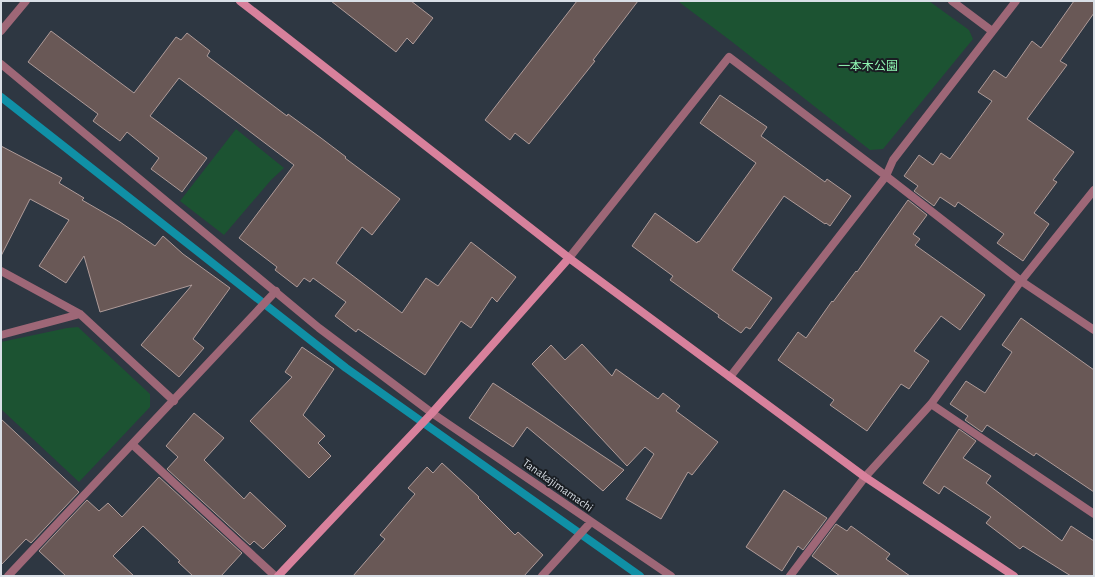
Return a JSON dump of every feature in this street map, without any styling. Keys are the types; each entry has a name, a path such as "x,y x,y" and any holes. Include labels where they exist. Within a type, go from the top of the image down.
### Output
{"street":[{"path":"1,30 26,1"},
{"path":"240,1 569,258 865,477 1014,576"},
{"path":"952,1 992,31"},
{"path":"730,377 886,176 893,160 1016,1"},
{"path":"278,576 432,412 569,258 728,57 886,176 1021,282 1094,330"},
{"name":"Tanakajimamachi","path":"1,64 319,328 432,412 671,576"},
{"path":"790,576 865,477 931,404 1021,282 1094,190"},
{"path":"1,271 80,314 174,401"},
{"path":"8,576 133,445 276,291"},
{"path":"1,335 80,314"},
{"path":"931,404 1094,514"},
{"path":"133,445 275,576"},
{"path":"542,576 591,522"}],"green space":[{"name":"一本木公園","path":"929,1 969,30 973,39 883,149 870,150 679,2"},
{"path":"236,129 284,168 271,180 224,235 180,201"},
{"path":"78,327 150,394 150,407 79,482 1,409 1,342"}],"building":[{"path":"331,1 411,1 433,18 413,44 407,38 396,52"},
{"path":"577,1 638,1 593,60 595,61 529,144 515,133 510,140 485,120"},
{"path":"1074,1 1094,1 1094,13 1060,61 1067,65 1027,119 1074,152 1053,180 1057,182 1034,213 1049,224 1023,261 997,243 1004,234 958,202 955,207 940,197 934,206 914,191 918,186 904,176 919,155 933,165 941,153 950,159 992,101 978,92 994,70 1006,78 1032,41 1041,48"},
{"path":"51,31 134,93 176,37 181,40 187,33 210,51 207,56 287,116 288,114 321,138 400,199 372,235 362,227 336,263 402,313 426,278 438,286 471,242 516,277 497,302 492,297 471,328 461,321 425,375 358,329 356,332 335,316 346,302 313,278 310,282 304,278 297,287 275,270 277,267 239,238 294,165 179,78 150,116 207,158 182,192 151,169 159,158 127,132 120,141 93,121 98,114 28,62"},
{"path":"720,95 767,127 761,136 825,182 827,179 851,196 830,226 784,196 732,270 772,298 750,329 746,327 741,333 718,317 719,315 670,280 673,276 632,246 655,213 697,243 698,241 699,242 756,163 700,123"},
{"path":"1,146 62,178 59,183 84,198 82,200 120,222 155,246 163,236 183,254 230,288 193,339 204,348 179,377 141,345 192,285 100,312 84,256 66,283 39,266 69,220 30,199 1,256"},
{"path":"908,200 927,215 913,234 920,239 915,245 985,295 960,330 941,316 914,351 929,361 909,389 901,384 867,431 830,405 834,400 778,360 798,332 806,338 832,301 833,302 856,271 857,272"},
{"path":"1021,318 1094,370 1094,492 1036,453 1034,456 987,425 982,432 965,420 968,416 950,404 966,381 985,393 1012,352 1002,345"},
{"path":"582,344 612,376 616,369 658,399 663,393 680,406 676,411 718,442 692,475 688,472 661,519 626,499 654,454 645,447 627,466 532,364 551,345 565,360"},
{"path":"302,347 334,369 303,415 325,436 318,443 331,456 309,478 250,421 292,377 285,372"},
{"path":"493,383 624,470 603,491 527,427 513,447 469,418"},
{"path":"194,413 224,438 204,460 244,499 250,492 286,526 263,549 254,541 250,545 167,469 178,457 166,446"},
{"path":"1,419 79,492 31,543 26,539 1,565"},
{"path":"959,429 976,441 963,458 991,476 986,483 1062,541 1071,526 1094,541 1094,576 1071,576 1023,546 1020,549 986,523 991,517 944,486 939,494 923,483"},
{"path":"442,463 479,497 478,498 515,535 518,532 543,555 524,576 353,576 385,539 380,535 415,494 408,488 427,467 433,473"},
{"path":"159,477 242,553 221,576 193,576 178,562 180,561 143,526 113,556 134,576 66,576 39,551 87,500 99,511 108,503 122,517"},
{"path":"784,490 827,518 803,550 798,546 782,571 746,547"},
{"path":"836,524 847,531 851,526 890,554 886,559 910,576 840,576 812,556"}],"waterway":[{"path":"1,97 346,368 640,576"}]}
